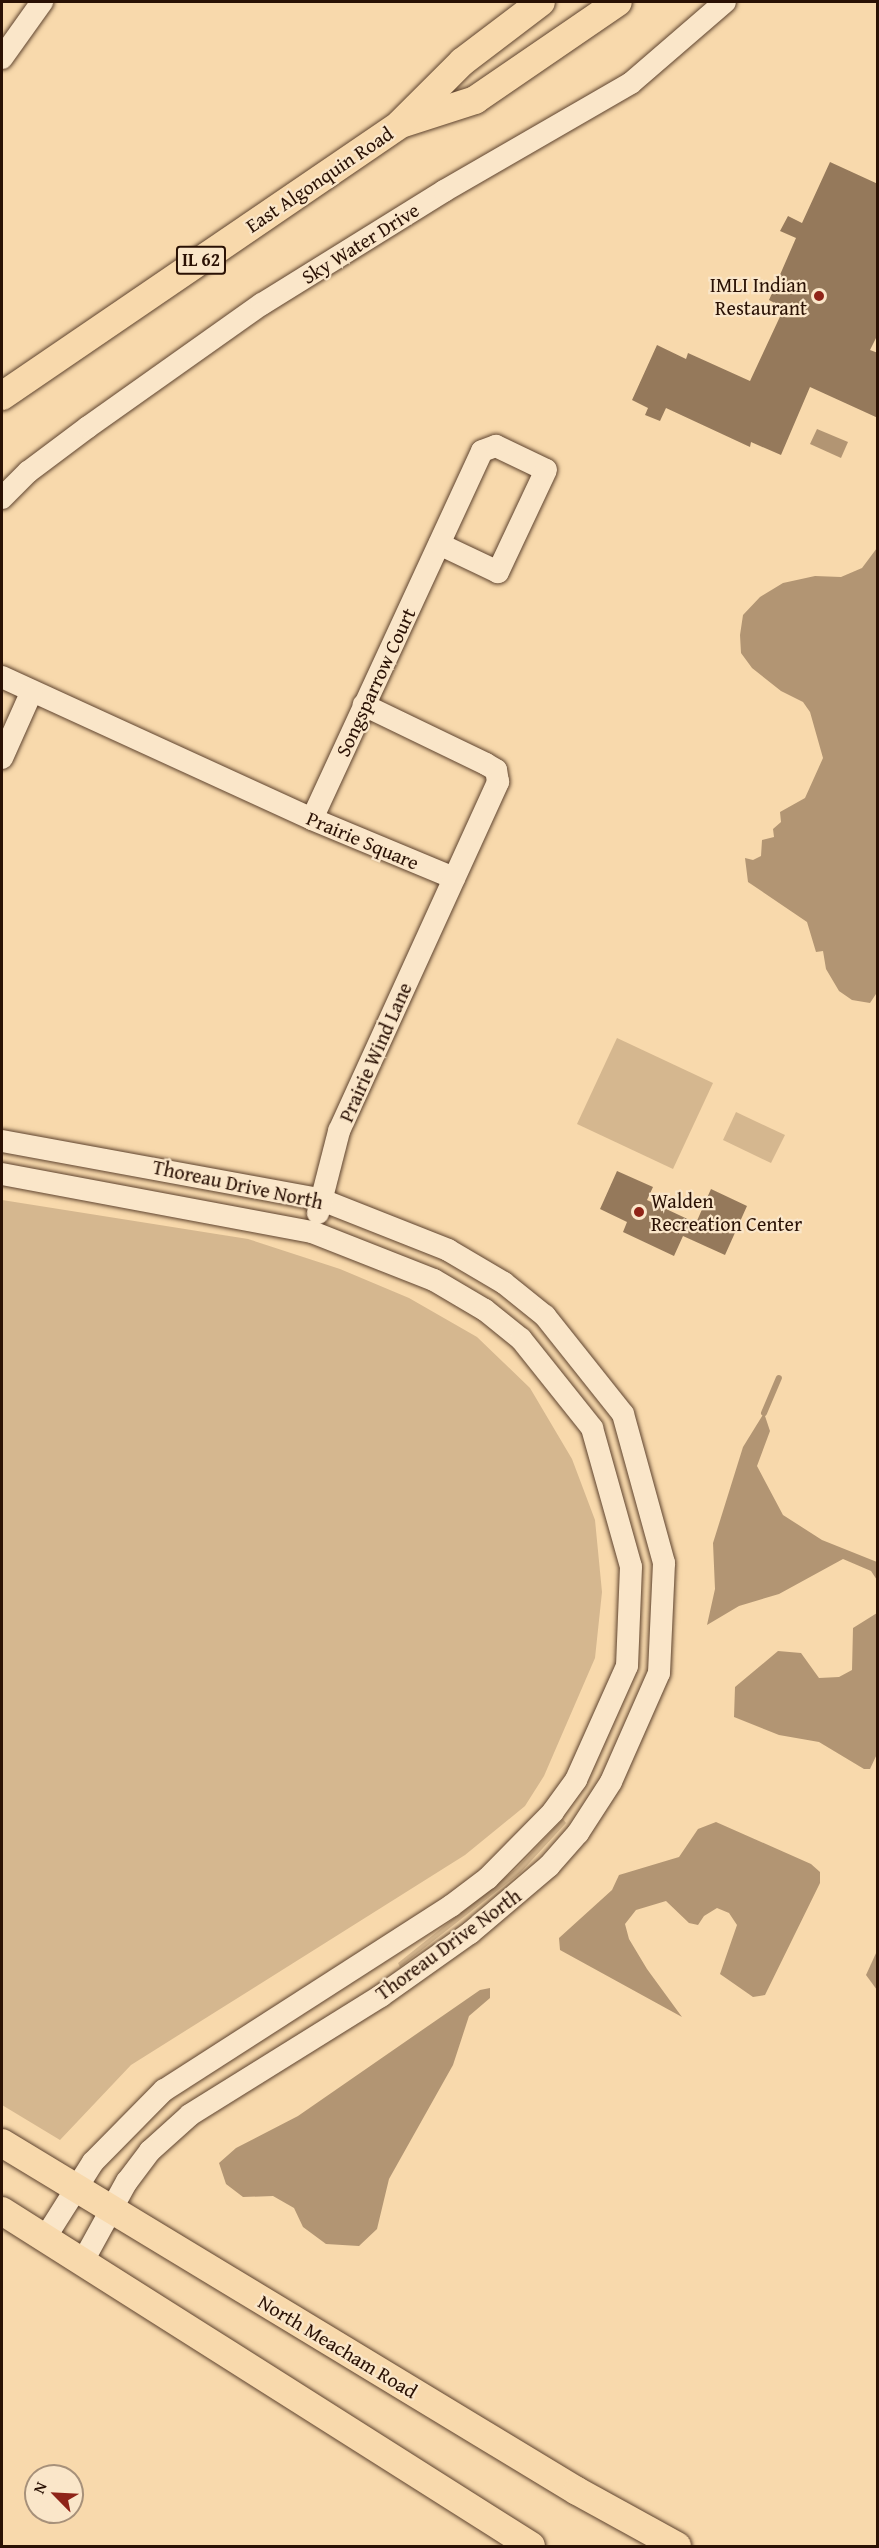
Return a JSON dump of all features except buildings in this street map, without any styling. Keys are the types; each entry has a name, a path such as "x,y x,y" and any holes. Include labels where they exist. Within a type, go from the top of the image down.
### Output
{"main road":[{"name":"East Algonquin Road","path":"2,396 400,124 462,62 541,2"},
{"name":"East Algonquin Road","path":"400,124 476,100 618,2"},
{"name":"North Meacham Road","path":"2,2144 577,2491 677,2547"},
{"path":"2,2211 531,2547"}],"street":[{"path":"2,58 42,2"},
{"name":"Sky Water Drive","path":"2,498 28,472 262,304 444,191 631,83 725,2"},
{"name":"Songsparrow Court","path":"312,819 439,544 485,448 496,446 546,470 498,572 439,544"},
{"path":"2,677 32,691 2,758"},
{"name":"Prairie Square","path":"32,691 312,819 454,878"},
{"path":"364,705 496,770 495,793 454,878"},
{"name":"Prairie Wind Lane","path":"312,1232 339,1131 454,878"},
{"name":"Thoreau Drive North","path":"2,1141 322,1200 448,1250 504,1283 544,1316 622,1414 664,1563 659,1673 604,1797 549,1866 470,1933 390,1989 190,2115 150,2151 111,2209 83,2261"},
{"name":"Thoreau Drive North","path":"2,1174 312,1232 434,1280 485,1310 521,1339 592,1428 631,1567 627,1666 576,1780 525,1842 451,1906 231,2044 164,2090 93,2162 45,2238"}],"shaded area":[{"path":"817,429 848,442 841,458 810,444"},
{"path":"877,548 878,991 870,1003 852,1000 839,991 826,969 823,951 816,952 807,922 748,882 745,858 753,860 761,856 762,840 774,837 773,829 781,822 780,812 805,798 823,758 810,712 803,702 781,691 752,668 741,653 740,635 743,615 760,597 783,583 815,576 841,577 862,568"},
{"path":"617,1038 713,1083 673,1169 577,1124"},
{"path":"736,1112 785,1135 771,1163 723,1140"},
{"path":"2,1200 248,1239 340,1269 409,1298 477,1337 530,1388 572,1459 595,1520 602,1592 595,1658 544,1776 525,1806 465,1855 131,2065 60,2140 2,2105"},
{"path":"764,1413 770,1431 757,1466 783,1515 822,1540 877,1562 877,1580 871,1571 843,1559 779,1594 739,1606 707,1625 715,1589 713,1543 743,1447"},
{"path":"877,1613 877,1754 870,1769 864,1769 819,1742 779,1735 734,1717 735,1687 778,1651 801,1653 819,1678 839,1677 852,1670 853,1628"},
{"path":"563,1819 566,1823 520,1873 400,1967 398,1963 517,1868"},
{"path":"716,1822 811,1864 820,1872 820,1883 765,1995 753,1997 720,1974 737,1925 729,1913 717,1908 704,1916 698,1925 689,1923 666,1901 636,1910 625,1924 629,1939 647,1969 682,2017 560,1950 559,1938 612,1890 619,1875 679,1857 698,1829"},
{"path":"877,1951 877,1990 866,1975"},
{"path":"490,1988 490,1998 469,2016 453,2065 389,2179 377,2229 359,2246 326,2244 303,2227 294,2208 273,2196 243,2197 226,2184 219,2163 236,2148 298,2116 480,1990"}],"waterway":[{"path":"764,1413 779,1378"}],"place":[{"name":"IMLI Indian Restaurant","path":"819,296"},
{"name":"Walden Recreation Center","path":"639,1212"}]}
